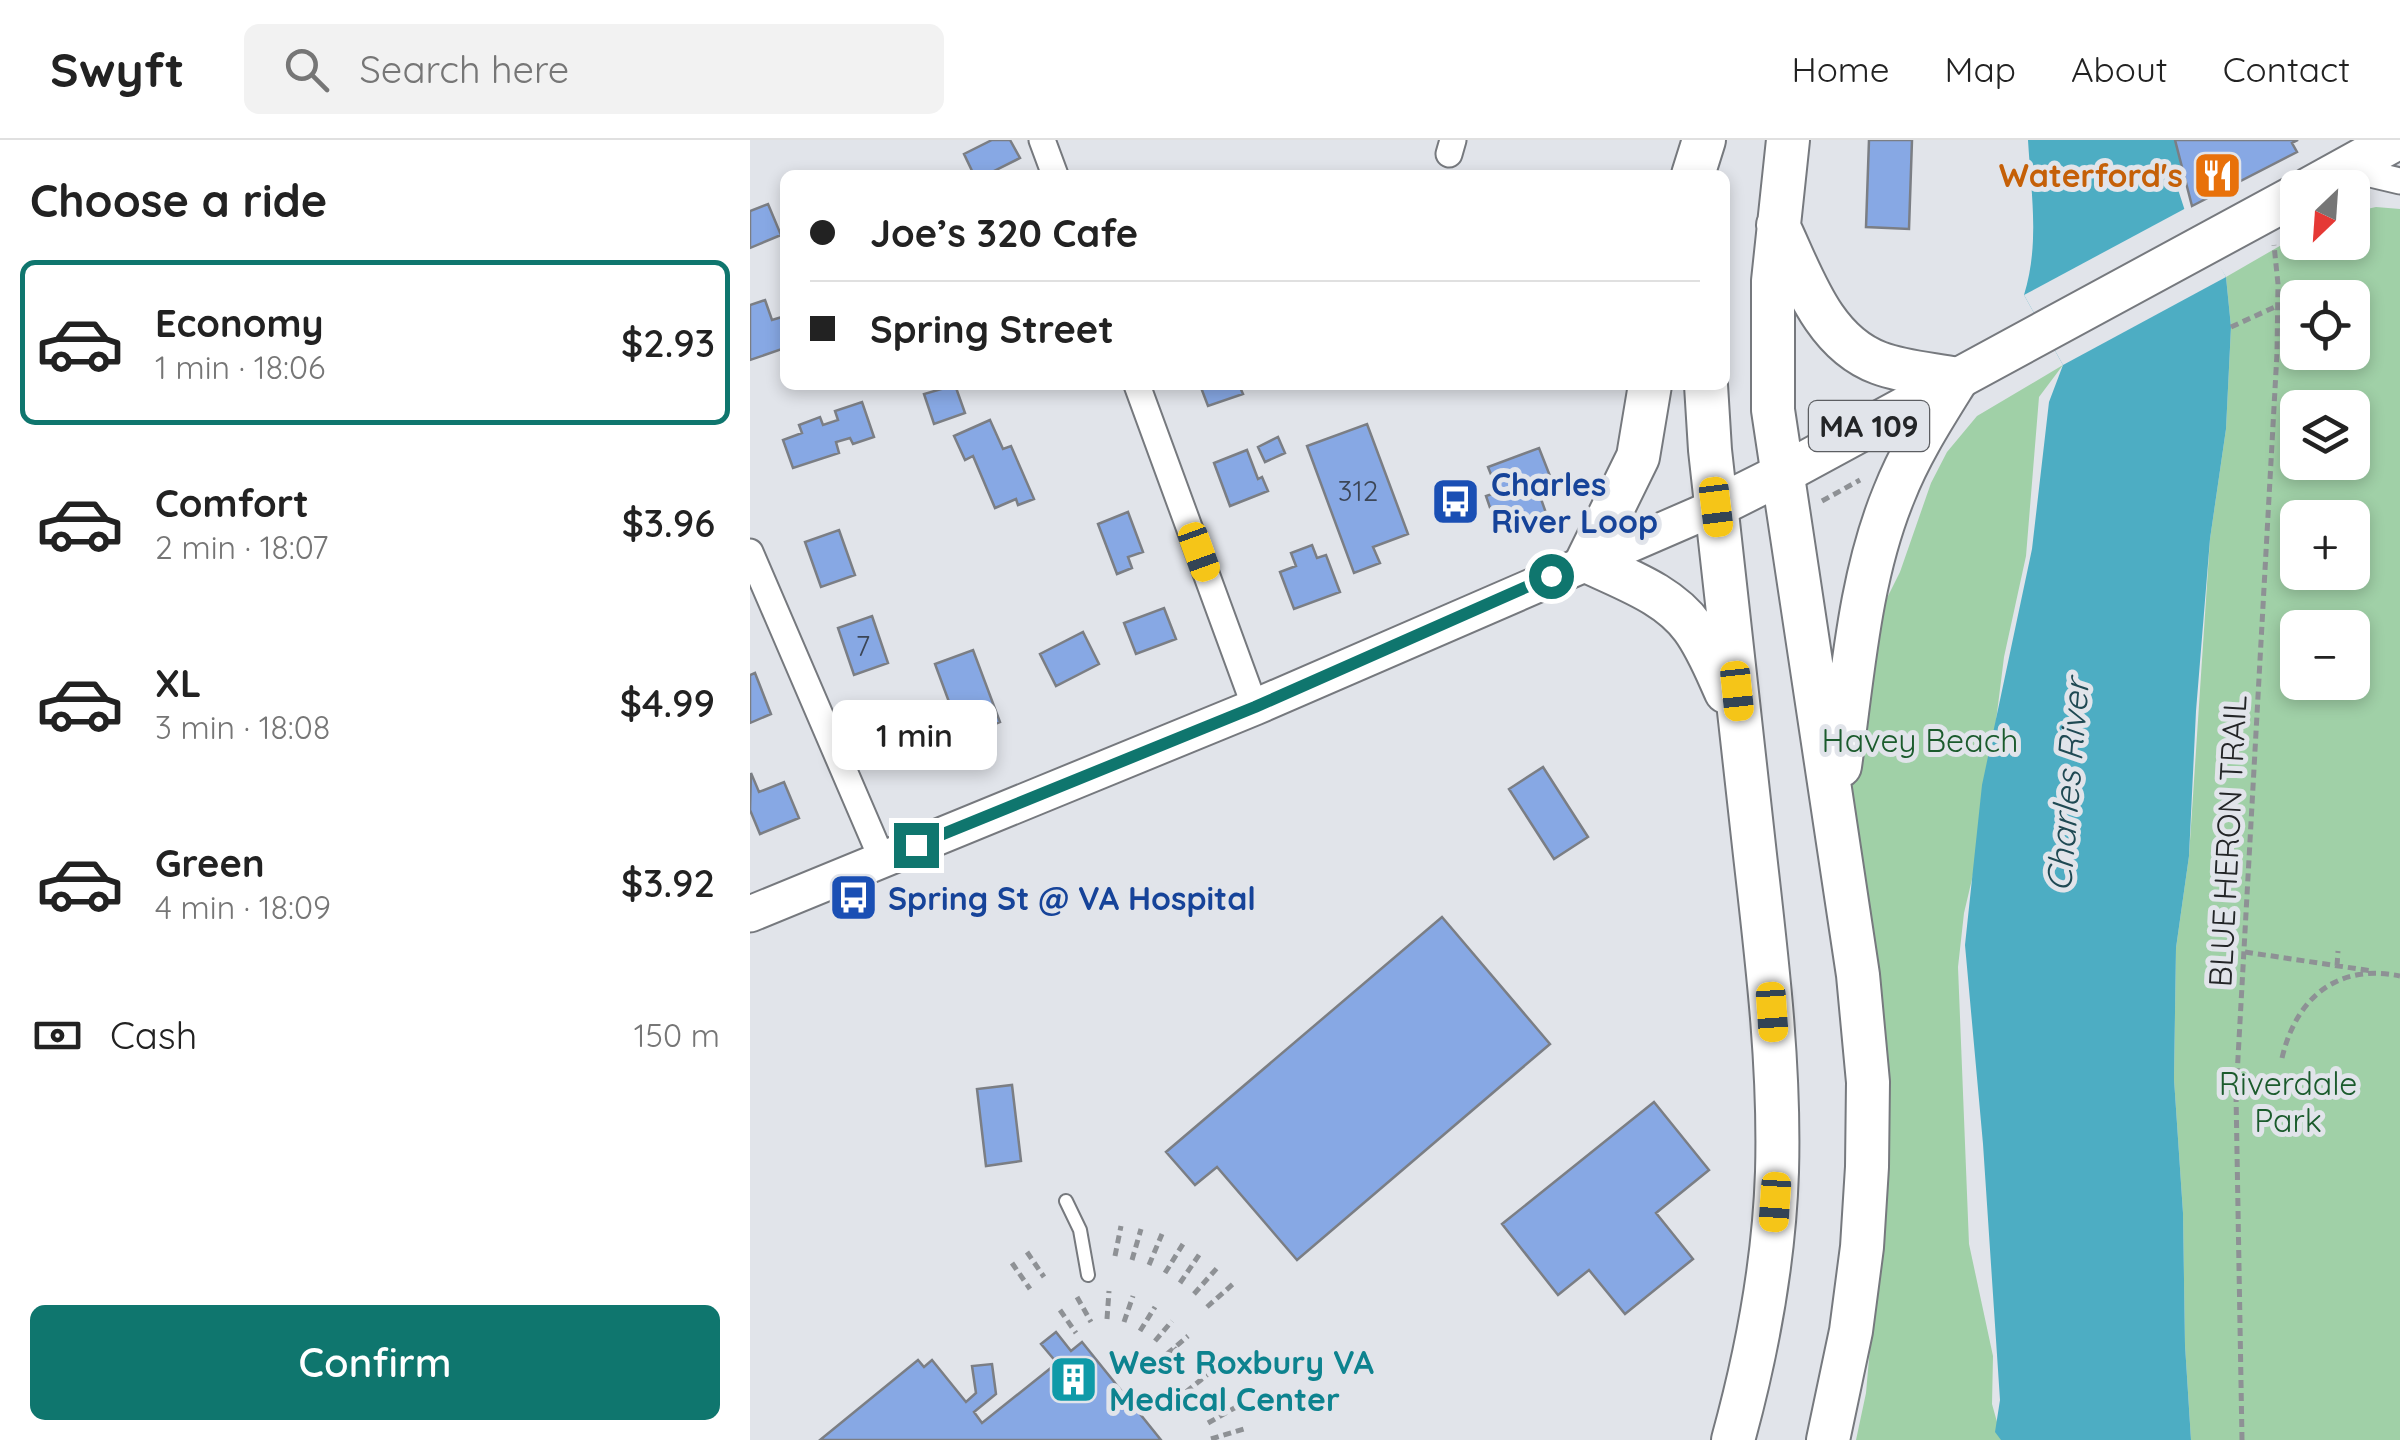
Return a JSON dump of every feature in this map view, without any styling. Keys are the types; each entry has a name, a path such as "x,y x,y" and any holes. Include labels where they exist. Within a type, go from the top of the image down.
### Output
{"highway":[{"path":"1695,170 1704,140"},
{"path":"1722,170 1726,140"},
{"path":"1788,140 1777,223 1771,356 1774,410 1860,988 1869,1111 1865,1220 1856,1302 1828,1440"},
{"path":"1777,223 1819,310 1840,338 1884,365 1956,378 1906,465 1874,554 1834,811"},
{"path":"1649,390 1638,458 1588,560 1662,598 1685,617 1702,642 1741,724"},
{"path":"1706,390 1772,1012 1778,1120 1767,1283 1733,1440"}],"main road":[{"path":"2341,170 2396,153"},
{"name":"MA 109","path":"1716,507 2280,203"},
{"path":"750,914 1255,707 1716,507"}],"street":[{"path":"1042,140 1054,170"},
{"path":"1139,390 1255,707"},
{"path":"750,552 882,859"}],"lane":[{"path":"1066,1201 1080,1230 1088,1275"}],"path":[{"name":"BLUE HERON TRAIL","path":"2242,1440 2234,1148 2277,306 2274,244"},
{"path":"2231,326 2277,306"},
{"path":"1820,502 1858,479 1867,486"},
{"path":"2245,952 2400,976"},
{"path":"2337,966 2338,952"},
{"path":"2282,1058 2302,1007 2327,985 2356,974 2385,973"},
{"path":"1114,1256 1121,1226"},
{"path":"1132,1260 1141,1229"},
{"path":"1149,1265 1162,1234"},
{"path":"1165,1273 1182,1244"},
{"path":"1027,1252 1044,1277"},
{"path":"1180,1283 1201,1252"},
{"path":"1012,1263 1030,1289"},
{"path":"1194,1294 1218,1268"},
{"path":"1207,1307 1233,1284"},
{"path":"1107,1319 1109,1291"},
{"path":"1124,1322 1133,1296"},
{"path":"1077,1298 1091,1322"},
{"path":"1140,1331 1155,1307"},
{"path":"1060,1310 1076,1333"},
{"path":"1155,1341 1172,1321"},
{"path":"1167,1354 1188,1336"},
{"path":"1174,1348 1184,1359"},
{"path":"1186,1392 1213,1370"},
{"path":"1199,1408 1226,1387"},
{"path":"1208,1423 1238,1406"},
{"path":"1211,1439 1247,1428"}],"green space":[{"name":"Riverdale Park","path":"2370,208 2400,209 2400,1440 2191,1440 2174,1079 2176,948 2189,856 2210,539 2226,429 2231,327 2226,277 2280,246 2280,260 2370,260"},
{"name":"Havey Beach","path":"2063,365 2039,397 2026,556 2004,657 1981,841 1964,913 1958,967 1969,1244 1993,1356 1992,1404 2002,1440 1856,1440 1866,1393 1877,1268 1864,894 1846,737 1883,606 1947,452 1977,416"}],"water":[{"name":"Charles River","path":"2028,140 2192,140 2193,146 2174,177 2185,211 2226,277 2231,327 2226,429 2210,539 2189,856 2176,948 2174,1079 2191,1440 2001,1440 1995,1432 2000,1400 1965,945 1982,785 2032,549 2049,402 2063,365 2024,295 2033,237"}],"pier":[{"path":"2188,207 2226,277 2063,365 2024,295"}],"building":[{"path":"992,140 1010,140 1020,158 996,170 972,170 964,154"},
{"path":"1869,140 1912,140 1909,229 1866,227"},
{"name":"Waterford's","path":"2175,140 2298,140 2292,143 2297,152 2192,206"},
{"path":"768,204 780,235 750,248 750,211"},
{"path":"765,300 772,320 780,318 780,350 750,360 750,305"},
{"path":"957,390 965,413 934,424 924,394"},
{"path":"1202,390 1241,390 1243,394 1208,406"},
{"path":"862,402 874,437 853,444 850,438 836,442 839,453 793,468 783,440 802,433 799,425 820,417 823,425 838,420 835,411"},
{"path":"990,420 1003,449 1011,446 1034,499 1018,505 1016,499 995,508 973,456 965,460 954,436"},
{"path":"1367,424 1408,534 1373,547 1380,563 1354,573 1307,446"},
{"path":"1278,437 1285,453 1265,462 1258,447"},
{"path":"1539,448 1550,476 1535,482 1546,513 1498,531 1486,496 1498,492 1488,467"},
{"path":"1247,450 1258,479 1262,477 1268,491 1230,506 1214,463"},
{"path":"1128,512 1143,552 1128,557 1132,568 1117,574 1098,524"},
{"path":"839,530 855,575 821,587 805,542"},
{"path":"1312,545 1317,558 1326,555 1340,592 1294,609 1280,572 1296,566 1291,553"},
{"path":"1164,608 1176,639 1136,654 1124,623"},
{"path":"872,616 888,663 854,675 838,628"},
{"path":"1083,632 1099,664 1056,686 1040,654"},
{"path":"973,650 1000,722 962,737 935,664"},
{"path":"755,673 771,714 750,723 750,675"},
{"path":"902,705 919,752 886,765 868,717"},
{"path":"1543,767 1588,837 1554,859 1509,789"},
{"path":"751,773 759,792 784,782 799,818 760,834 750,810"},
{"path":"1442,917 1550,1044 1297,1260 1217,1167 1195,1185 1166,1152"},
{"path":"1012,1085 1021,1161 986,1166 977,1089"},
{"path":"1654,1102 1709,1170 1656,1213 1693,1259 1625,1314 1589,1270 1558,1295 1502,1224"},
{"name":"West Roxbury VA Medical Center","path":"1056,1332 1071,1351 1082,1342 1161,1440 820,1440 918,1360 924,1367 932,1360 966,1402 976,1393 972,1366 992,1364 996,1394 974,1412 982,1423 1057,1363 1041,1344"}],"place":[{"name":"Waterford's","path":"2218,175"},
{"name":"Charles River Loop","path":"1456,502"},
{"name":"Spring St @ VA Hospital","path":"853,898"},
{"name":"West Roxbury VA Medical Center","path":"1074,1380"}],"route":[{"path":"916,845 1255,707 1551,576"}]}
